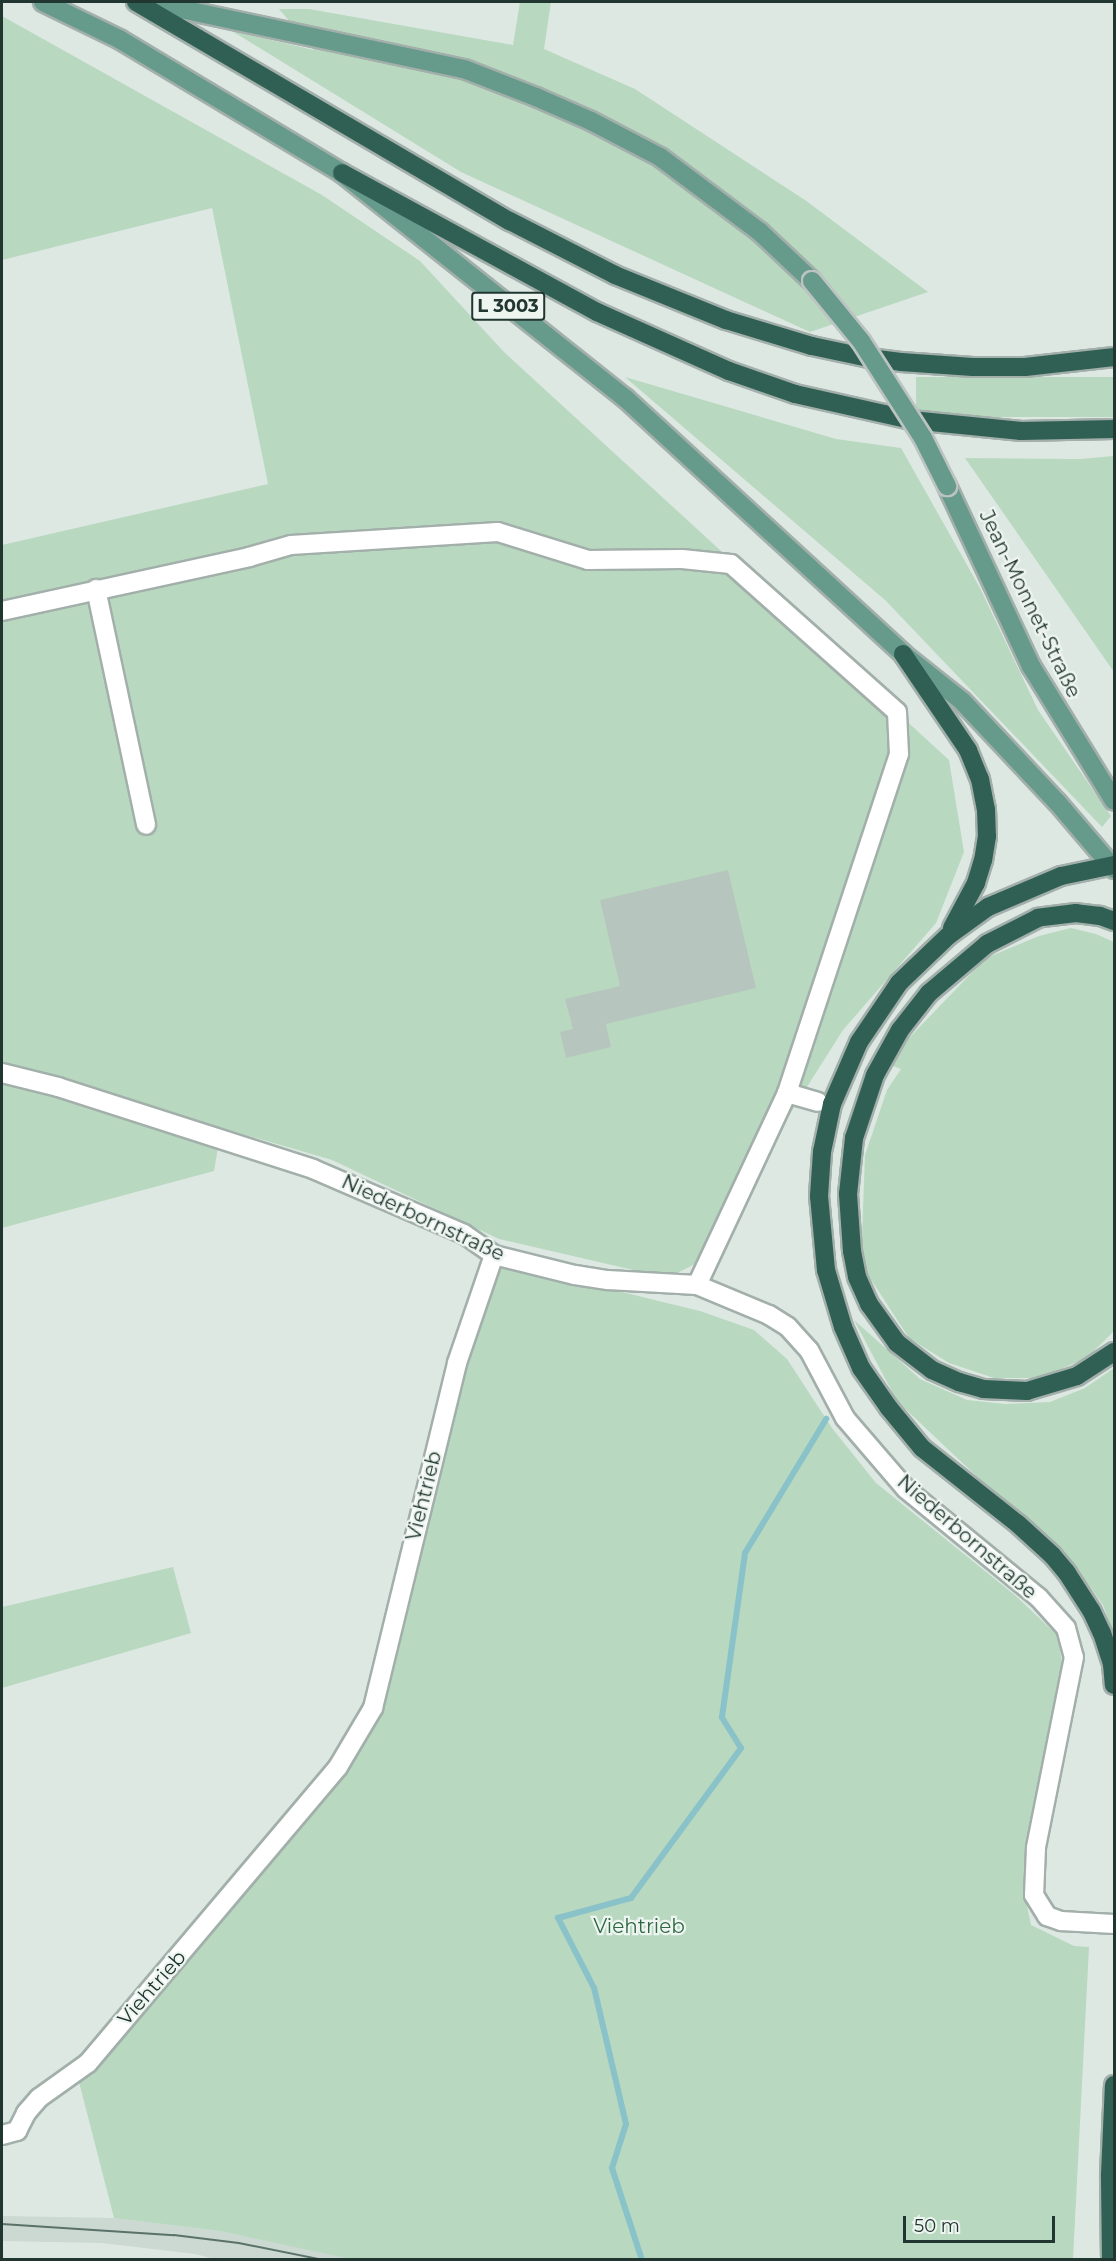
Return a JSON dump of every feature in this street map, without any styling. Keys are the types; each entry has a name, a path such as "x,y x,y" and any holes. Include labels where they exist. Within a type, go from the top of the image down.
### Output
{"highway":[{"path":"136,2 510,221 615,275 726,320 812,346 901,362 973,367 1025,367 1114,357"},
{"path":"342,173 597,312 729,371 795,394 841,406 922,422 1021,431 1114,429"},
{"path":"903,654 968,750 980,779 986,809 987,836 983,860 971,893 948,936"},
{"path":"1113,866 1061,876 988,907 948,936 899,983 870,1023 848,1064 832,1104 819,1176 820,1224 826,1270 843,1327 872,1386 922,1448 1018,1524 1067,1573 1092,1612 1102,1633 1112,1664 1114,1685"},
{"path":"1114,921 1100,916 1076,913 1038,918 987,944 929,993 887,1051 867,1095 854,1138 848,1203 852,1251 868,1304 897,1343 932,1370 959,1382 983,1389 1027,1391 1077,1376 1114,1352"},
{"path":"1111,2259 1110,2175 1114,2085"}],"main road":[{"name":"L 3003","path":"43,2 119,39 342,173 626,399 903,654 962,701 1058,802 1113,866"},
{"name":"Jean-Monnet-Straße","path":"148,2 464,69 591,121 660,158 760,232 812,281 867,350 923,438 1031,666 1114,801"}],"lane":[{"path":"2,611 291,545 498,532 588,560 682,559 731,564 897,712 899,754 787,1094 696,1285"},
{"path":"96,589 146,825"},
{"name":"Niederbornstraße","path":"2,1072 58,1087 314,1169 464,1234 494,1255 574,1275 634,1283 696,1285 769,1315 797,1335 809,1350 845,1419 906,1489 1039,1598 1066,1628 1074,1657 1036,1848 1033,1886 1038,1905 1047,1916 1073,1923 1114,1924"},
{"path":"787,1094 818,1102"},
{"name":"Viehtrieb","path":"2,2135 17,2131 26,2113 39,2098 88,2063 338,1767 373,1708 460,1354 494,1255"}],"shaded area":[{"path":"2,2216 114,2218 220,2231 355,2259 215,2259 195,2254 102,2243 2,2241"}],"green space":[{"path":"520,2 551,2 544,49 635,89 805,200 928,292 810,332 461,172 232,31 314,50 279,9 309,9 513,45"},
{"path":"2,16 322,195 420,261 504,352 949,760 964,852 936,923 843,1030 738,1196 706,1258 668,1278 499,1239 332,1160 2,1064 2,545 268,484 212,208 2,260"},
{"path":"625,377 836,439 901,448 980,588 1038,710 1111,816 1102,827 885,600"},
{"path":"916,377 1114,377 1114,417 916,417"},
{"path":"1114,456 1114,672 965,458 1080,459"},
{"path":"1071,928 1096,934 1114,942 1114,1331 1088,1357 1041,1378 994,1378 949,1363 909,1338 861,1264 865,1155 887,1090 901,1069 893,1066 907,1040 986,958 1039,936"},
{"path":"2,1083 219,1142 214,1171 2,1228"},
{"name":"Viehtrieb","path":"494,1261 700,1311 754,1330 787,1359 832,1428 876,1483 1016,1596 1058,1636 1062,1663 1027,1848 1023,1887 1031,1925 1074,1946 1089,1947 1073,2259 355,2260 220,2231 114,2218 78,2078 380,1711"},
{"path":"854,1320 920,1379 967,1400 1005,1404 1050,1402 1085,1388 1114,1368 1114,1636 1103,1605 1064,1551 989,1488 897,1401"},
{"path":"173,1567 191,1633 2,1688 2,1607"}],"building":[{"path":"728,870 756,988 606,1024 611,1047 566,1058 560,1032 573,1029 565,999 620,986 600,900"}],"waterway":[{"path":"642,2260 612,2168 626,2124 594,1988 558,1918 631,1898 741,1748 722,1717 745,1553 826,1419"}],"tram line":[{"path":"2,2224 174,2235 239,2243 324,2260"}]}
